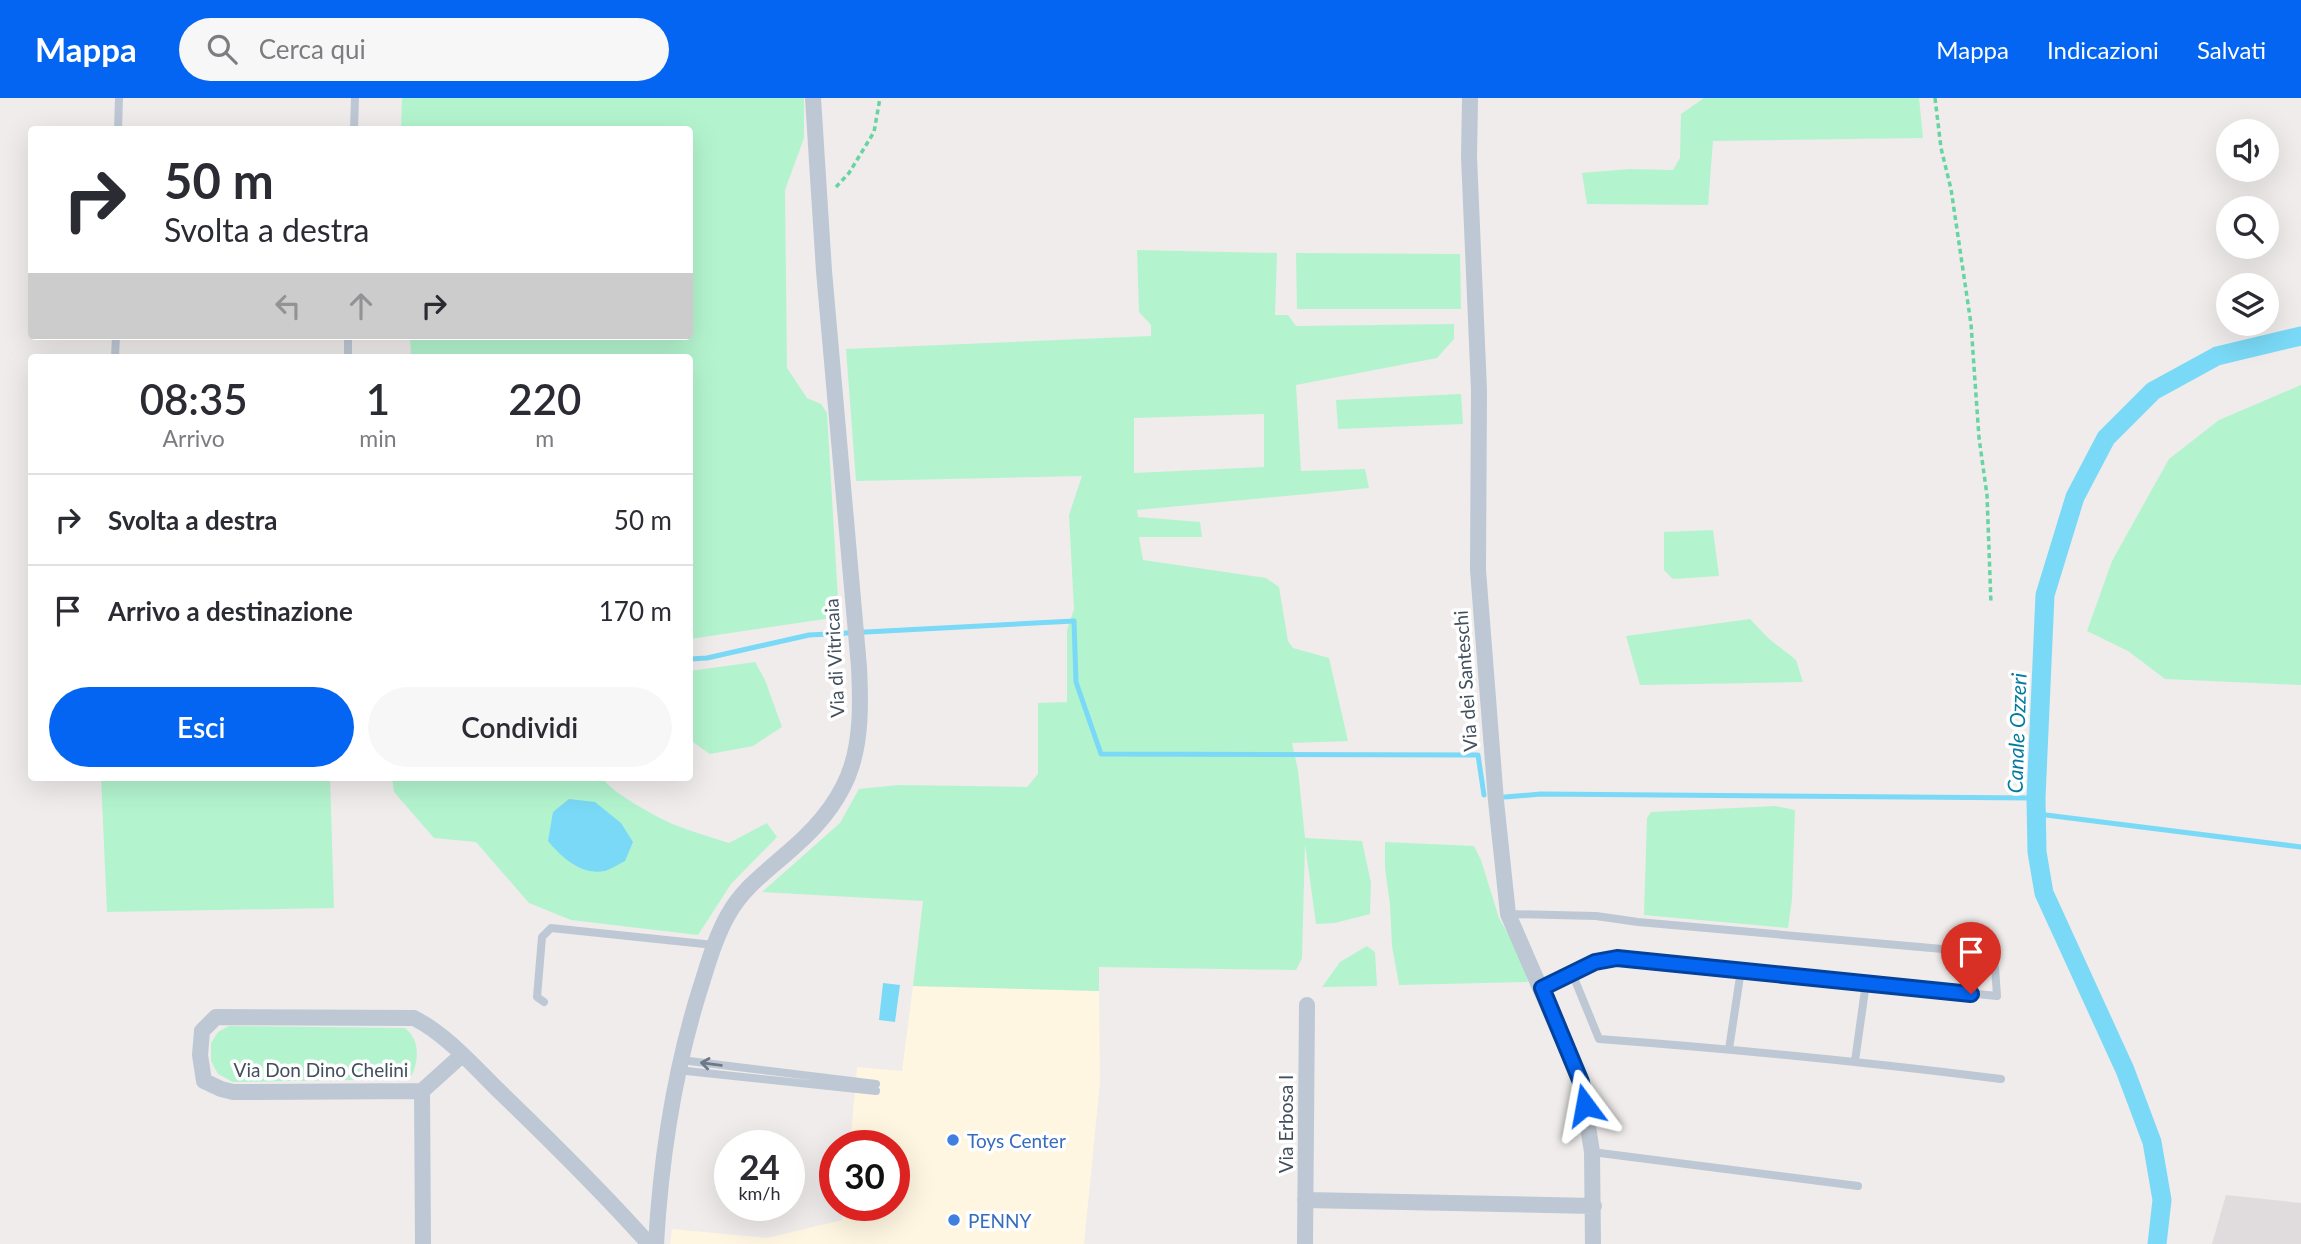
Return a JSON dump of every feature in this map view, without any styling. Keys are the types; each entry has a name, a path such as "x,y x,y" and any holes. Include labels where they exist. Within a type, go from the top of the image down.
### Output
{"street":[{"name":"Via di Vitricaia","path":"656,1244 665,1141 678,1065 714,945 727,916 747,887 797,845 829,811 849,779 857,743 861,708 858,648 826,297 813,98"},
{"name":"Via dei Santeschi","path":"1470,98 1469,157 1479,390 1478,570 1488,718 1508,914 1581,1082 1592,1152 1593,1244"},
{"name":"Via Erbosa I","path":"1305,1244 1307,1005"},
{"name":"Via Don Dino Chelini","path":"462,1055 422,1091 233,1092 204,1080 200,1055 202,1031 216,1017 414,1018 432,1027 462,1055 597,1187 649,1244"},
{"path":"422,1091 423,1244"},
{"path":"1305,1200 1594,1206"}],"lane":[{"path":"118,126 119,98"},
{"path":"354,126 355,98"},
{"path":"1508,914 1596,916 1989,953 1995,967 1997,996 1617,958 1595,962 1542,988"},
{"path":"544,1002 537,997 542,937 551,928 714,945"},
{"path":"1729,1049 1741,970"},
{"path":"1572,973 1599,1039 1729,1049 2001,1079"},
{"path":"1855,1062 1866,983"},
{"path":"678,1065 876,1087"},
{"path":"1592,1152 1858,1186"}],"path":[{"path":"830,192 849,173 874,132 880,98"},
{"path":"1935,98 1971,324 1979,438 1987,495 1991,604"}],"shaded area":[{"path":"913,986 1099,991 1100,1082 1084,1244 670,1244 672,1229 767,1238 838,1221 910,1221 910,1130 851,1130 857,1067 902,1071"},
{"path":"2226,1195 2301,1203 2301,1244 2212,1244"}],"green space":[{"path":"402,98 804,98 804,138 785,190 787,368 807,398 821,404 827,413 839,617 693,639 693,354 411,354 410,340 693,340 693,126 401,126"},
{"path":"1704,98 1919,98 1923,138 1713,141 1708,205 1587,204 1582,173 1630,169 1673,170 1680,158 1681,114"},
{"path":"1137,250 1277,253 1275,315 1288,315 1296,326 1454,324 1454,339 1437,358 1296,385 1301,471 1365,469 1369,488 1137,510 1138,517 1200,522 1202,537 1139,537 1143,560 1266,578 1279,587 1288,641 1293,648 1329,658 1348,741 1292,743 1298,770 1305,838 1362,841 1371,883 1370,914 1335,923 1316,924 1305,844 1302,958 1296,970 1099,967 1099,991 913,986 923,901 762,892 840,823 859,789 899,785 1027,787 1038,774 1038,703 1067,702 1067,630 1074,609 1069,515 1082,476 856,481 846,349 1151,336 1151,325 1139,312","holes":["1264,414 1264,467 1134,473 1134,418"]},
{"path":"1296,253 1460,254 1461,309 1297,309"},
{"path":"2301,385 2301,685 2165,679 2128,651 2087,631 2112,561 2169,459 2219,420"},
{"path":"1461,394 1463,424 1338,429 1336,400"},
{"path":"1713,530 1719,576 1673,579 1664,570 1664,532"},
{"path":"1750,619 1768,638 1796,660 1803,682 1640,685 1626,636"},
{"path":"755,662 765,680 782,727 753,746 710,754 693,742 693,671"},
{"path":"101,781 330,781 334,908 107,912"},
{"path":"393,781 605,781 635,804 688,830 729,843 767,823 777,837 731,884 698,935 571,920 529,903 476,842 434,838 394,792"},
{"path":"1776,806 1795,810 1792,899 1788,928 1644,915 1647,818 1651,812"},
{"path":"1385,842 1474,846 1499,918 1522,959 1528,982 1399,985 1392,946"},
{"path":"1367,946 1375,952 1377,986 1322,987 1340,962"},
{"path":"229,1026 405,1028 416,1044 416,1063 412,1075 402,1079 233,1082 218,1074 211,1061 211,1043 218,1032"}],"water":[{"path":"569,799 595,802 621,823 633,842 625,861 605,871 588,871 573,864 553,847 548,841 553,812"},
{"path":"883,983 900,985 895,1022 879,1020"}],"waterway":[{"name":"Canale Ozzeri","path":"2157,1244 2162,1200 2152,1142 2125,1070 2044,893 2037,852 2036,798 2045,595 2075,497 2106,438 2153,391 2217,356 2301,336"},
{"path":"693,659 809,635 1074,621 1076,682 1101,754 1478,755 1484,795"},
{"path":"1505,797 1541,794 2036,798"},
{"path":"2038,814 2301,847"}],"place":[{"name":"Toys Center","path":"953,1140"},
{"name":"PENNY","path":"954,1220"}],"route":[{"path":"1585,1105 1581,1082 1542,988 1595,962 1617,958 1971,994"}]}
